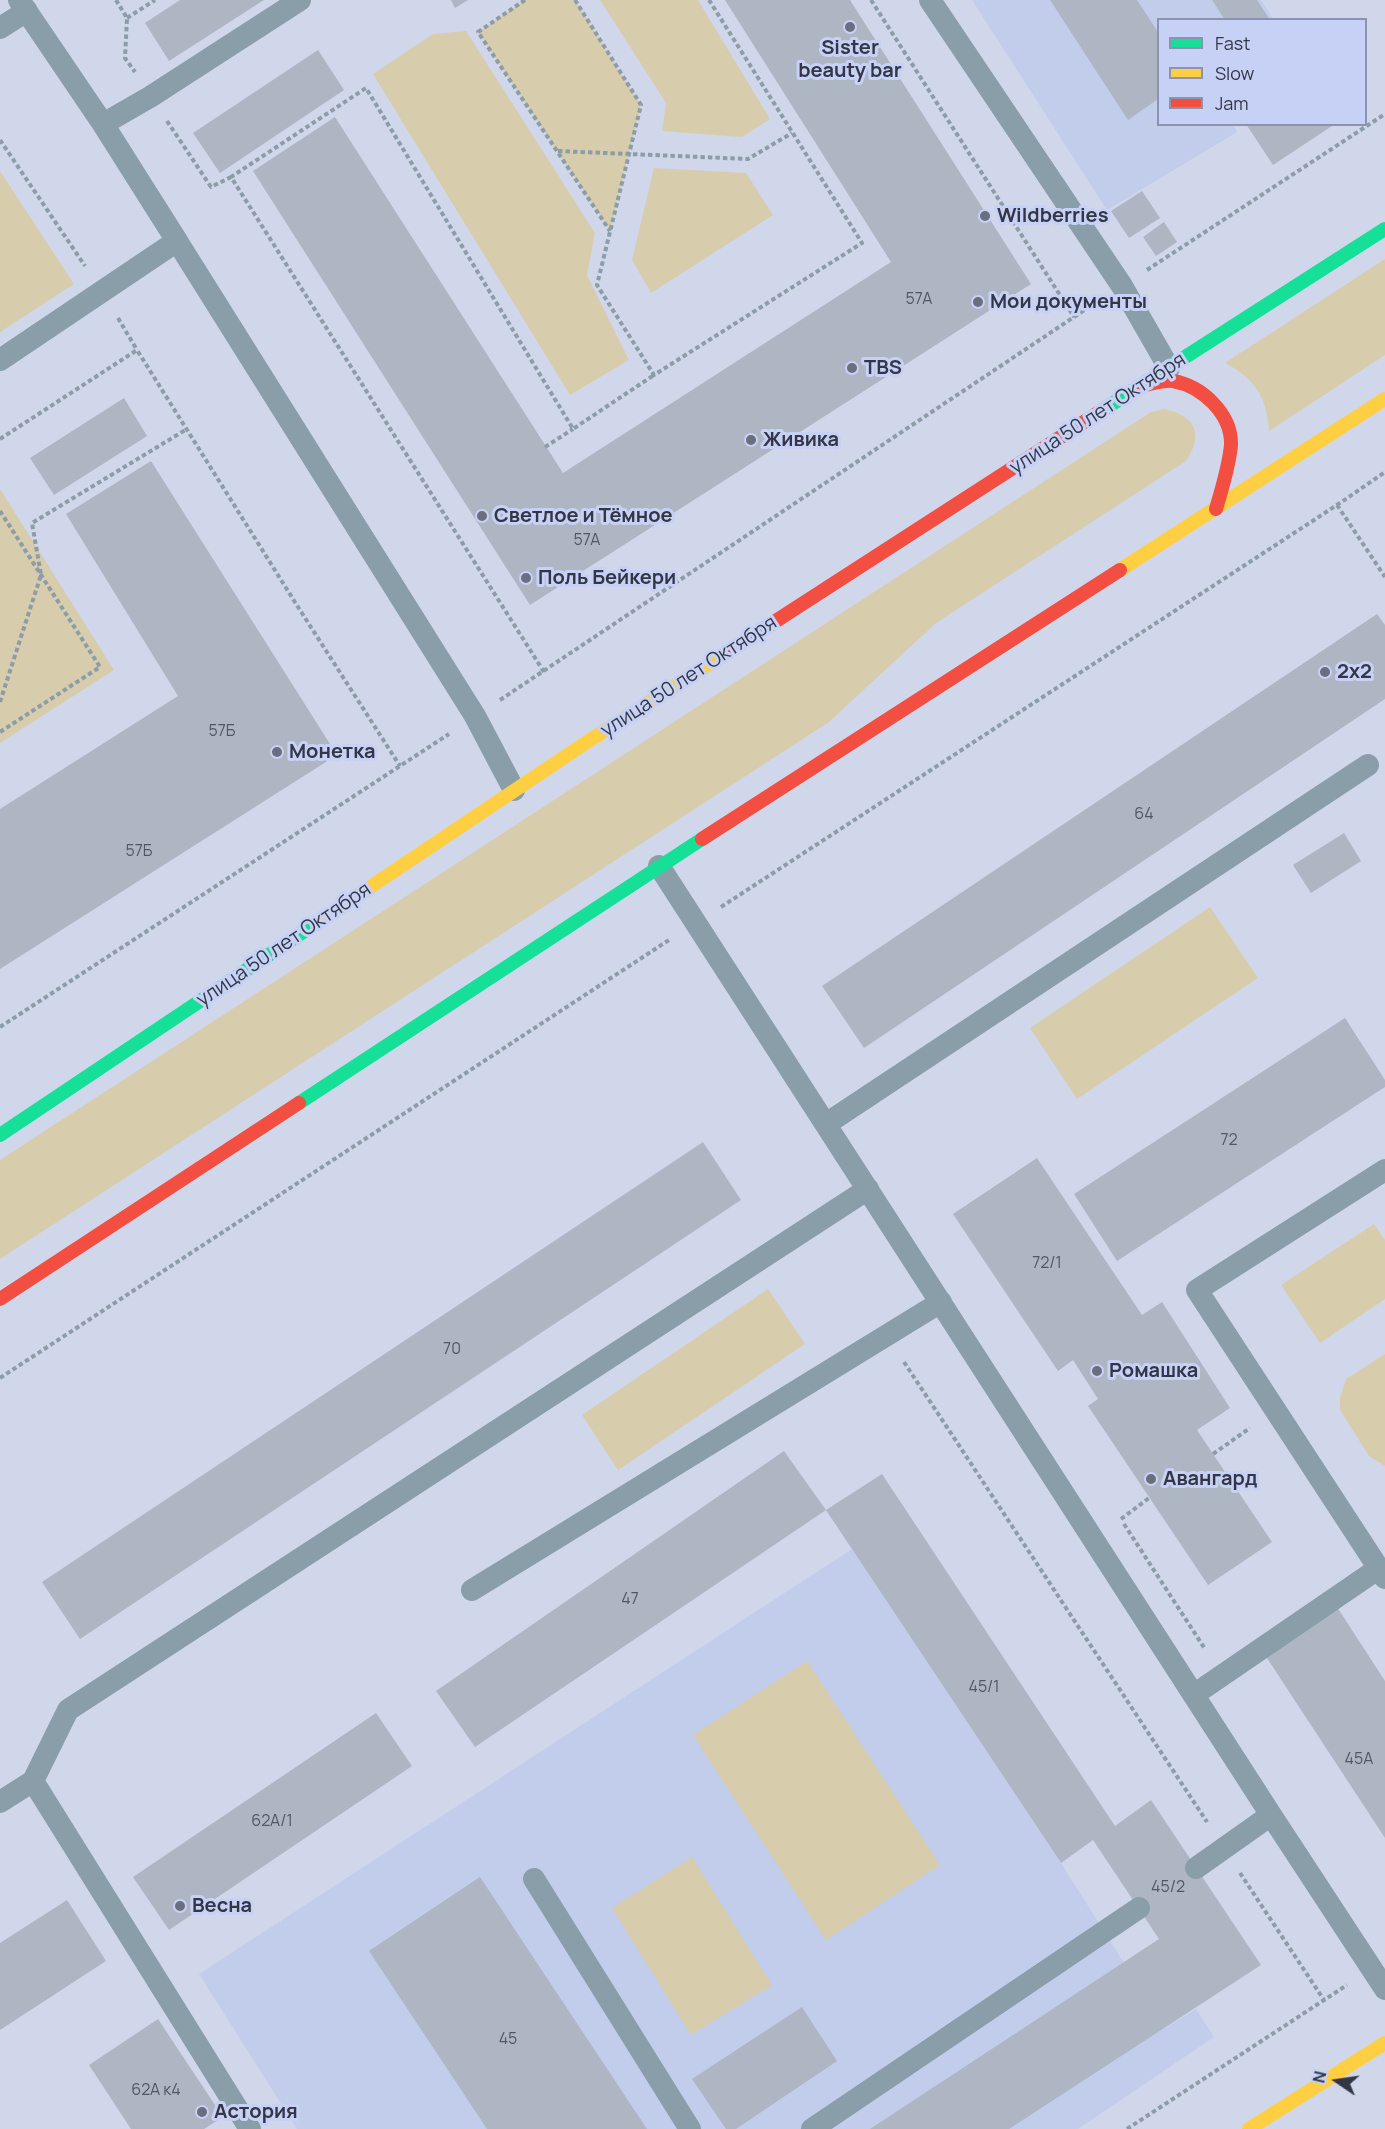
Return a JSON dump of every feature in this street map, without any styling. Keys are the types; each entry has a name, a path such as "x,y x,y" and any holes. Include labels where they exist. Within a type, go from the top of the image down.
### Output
{"main road":[{"name":"улица 50 лет Октября","path":"0,1135 514,790 1385,229"},
{"path":"1141,386 1172,381 1201,391 1223,414 1231,443 1226,474 1216,509"},
{"path":"0,1299 659,866 1385,399"},
{"path":"1249,2129 1385,2043"}],"lane":[{"path":"103,124 150,97 300,0"},
{"path":"930,0 1122,286 1169,368"},
{"path":"0,28 23,6 103,124 475,716 514,790"},
{"path":"0,360 177,241"},
{"path":"826,1124 1368,765"},
{"path":"659,866 1385,1989"},
{"path":"1195,1694 1382,1573 1197,1290 1385,1170"},
{"path":"0,1802 33,1782 68,1710 868,1189"},
{"path":"472,1590 941,1302"},
{"path":"33,1782 250,2129"},
{"path":"1196,1868 1271,1815"},
{"path":"534,1879 690,2129"},
{"path":"812,2129 1139,1908"}],"path":[{"path":"116,0 127,18 155,0"},
{"path":"525,0 478,32 610,231"},
{"path":"575,0 640,105 597,285 654,375"},
{"path":"545,447 862,243 709,0"},
{"path":"871,0 1074,318"},
{"path":"544,672 231,177 366,88 573,429"},
{"path":"1367,126 1385,114"},
{"path":"0,1027 544,672 1122,286 1367,126"},
{"path":"557,151 628,156 748,159 792,133"},
{"path":"0,140 102,292 400,766"},
{"path":"0,439 137,350"},
{"path":"0,702 41,575 32,523 187,429"},
{"path":"1337,505 1385,577"},
{"path":"0,511 100,667 0,732"},
{"path":"887,1335 1324,2000 1126,2129"},
{"path":"1213,1454 1275,1411"},
{"path":"1121,1519 1149,1498"}],"shaded area":[{"path":"525,0 575,0 641,105 610,231 478,32"},
{"path":"600,0 698,0 770,119 742,137 662,131 666,103"},
{"path":"972,0 1261,0 1272,18 1157,18 1157,126 1234,126 1237,132 1107,210"},
{"path":"466,31 595,233 587,275 629,360 570,395 373,74 433,34"},
{"path":"654,168 746,173 773,215 651,293 632,260"},
{"path":"0,171 74,284 0,332"},
{"path":"1385,259 1385,355 1269,431 1266,408 1258,390 1244,376 1225,363"},
{"path":"1165,409 1184,416 1194,428 1195,443 1186,461 936,623 829,722 0,1259 0,1160 1151,412"},
{"path":"0,489 114,670 0,743"},
{"path":"1210,907 1258,978 1077,1099 1030,1028"},
{"path":"1374,1224 1385,1240 1385,1299 1320,1343 1281,1285"},
{"path":"768,1289 805,1344 618,1470 582,1415"},
{"path":"1385,1354 1385,1466 1369,1456 1340,1410 1340,1397 1346,1379"},
{"path":"852,1549 1061,1863 1165,2028 1196,2009 1214,2037 1078,2129 297,2129 199,1974"},
{"path":"807,1661 940,1865 826,1940 693,1735"},
{"path":"692,1857 772,1985 691,2035 612,1908"}],"building":[{"path":"180,0 264,0 169,61 145,23"},
{"path":"451,0 468,0 455,8"},
{"path":"725,0 850,0 1031,284 530,605 253,171 335,117 563,473 891,262"},
{"path":"1050,0 1137,0 1157,30 1157,100 1128,120"},
{"path":"1212,0 1257,0 1269,18 1224,18"},
{"path":"318,50 344,90 220,173 193,133"},
{"path":"1247,126 1332,126 1273,165"},
{"path":"1142,191 1160,218 1129,238 1111,211"},
{"path":"1164,222 1177,242 1156,256 1143,237"},
{"path":"124,398 147,436 54,495 30,458"},
{"path":"151,461 337,755 0,969 0,809 178,696 66,514"},
{"path":"1377,614 1385,625 1385,699 864,1048 822,986"},
{"path":"1344,833 1361,861 1311,893 1293,865"},
{"path":"1345,1018 1385,1080 1385,1087 1117,1261 1074,1194"},
{"path":"703,1142 741,1200 80,1639 42,1582"},
{"path":"1037,1158 1142,1315 1162,1302 1230,1408 1197,1430 1272,1542 1208,1585 1088,1406 1098,1399 1073,1360 1058,1371 953,1214"},
{"path":"784,1451 826,1510 475,1747 436,1691"},
{"path":"882,1474 1115,1826 1151,1800 1261,1965 1009,2129 870,2129 1159,1939 1093,1840 1061,1863 826,1510"},
{"path":"1337,1607 1385,1681 1385,1838 1265,1655"},
{"path":"376,1713 412,1766 169,1930 133,1877"},
{"path":"480,1877 647,2129 487,2129 369,1951"},
{"path":"67,1900 106,1961 0,2030 0,1943"},
{"path":"802,2007 837,2061 736,2129 726,2129 692,2079"},
{"path":"158,2019 223,2117 204,2129 131,2129 89,2065"}],"traffic: fast":[{"path":"1101,411 1385,229"},
{"path":"299,1103 702,839"},
{"path":"0,1135 321,920"}],"traffic: slow":[{"path":"1120,570 1385,399"},
{"path":"321,920 587,742 734,648"},
{"path":"1249,2129 1385,2043"}],"traffic: jam":[{"path":"1141,386 1169,381 1184,384 1204,395 1221,412 1230,434 1231,445 1216,509"},
{"path":"734,648 1101,411"},
{"path":"702,839 1120,570"},
{"path":"0,1299 299,1103"}],"place":[{"name":"Sister beauty bar","path":"850,27"},
{"name":"Wildberries","path":"985,216"},
{"name":"Мои документы","path":"978,302"},
{"name":"TBS","path":"852,368"},
{"name":"Живика","path":"751,440"},
{"name":"Светлое и Тёмное","path":"482,516"},
{"name":"Поль Бейкери","path":"526,578"},
{"name":"2х2","path":"1325,672"},
{"name":"Монетка","path":"277,752"},
{"name":"Ромашка","path":"1097,1371"},
{"name":"Авангард","path":"1151,1479"},
{"name":"Весна","path":"180,1906"},
{"name":"Астория","path":"202,2112"}]}
